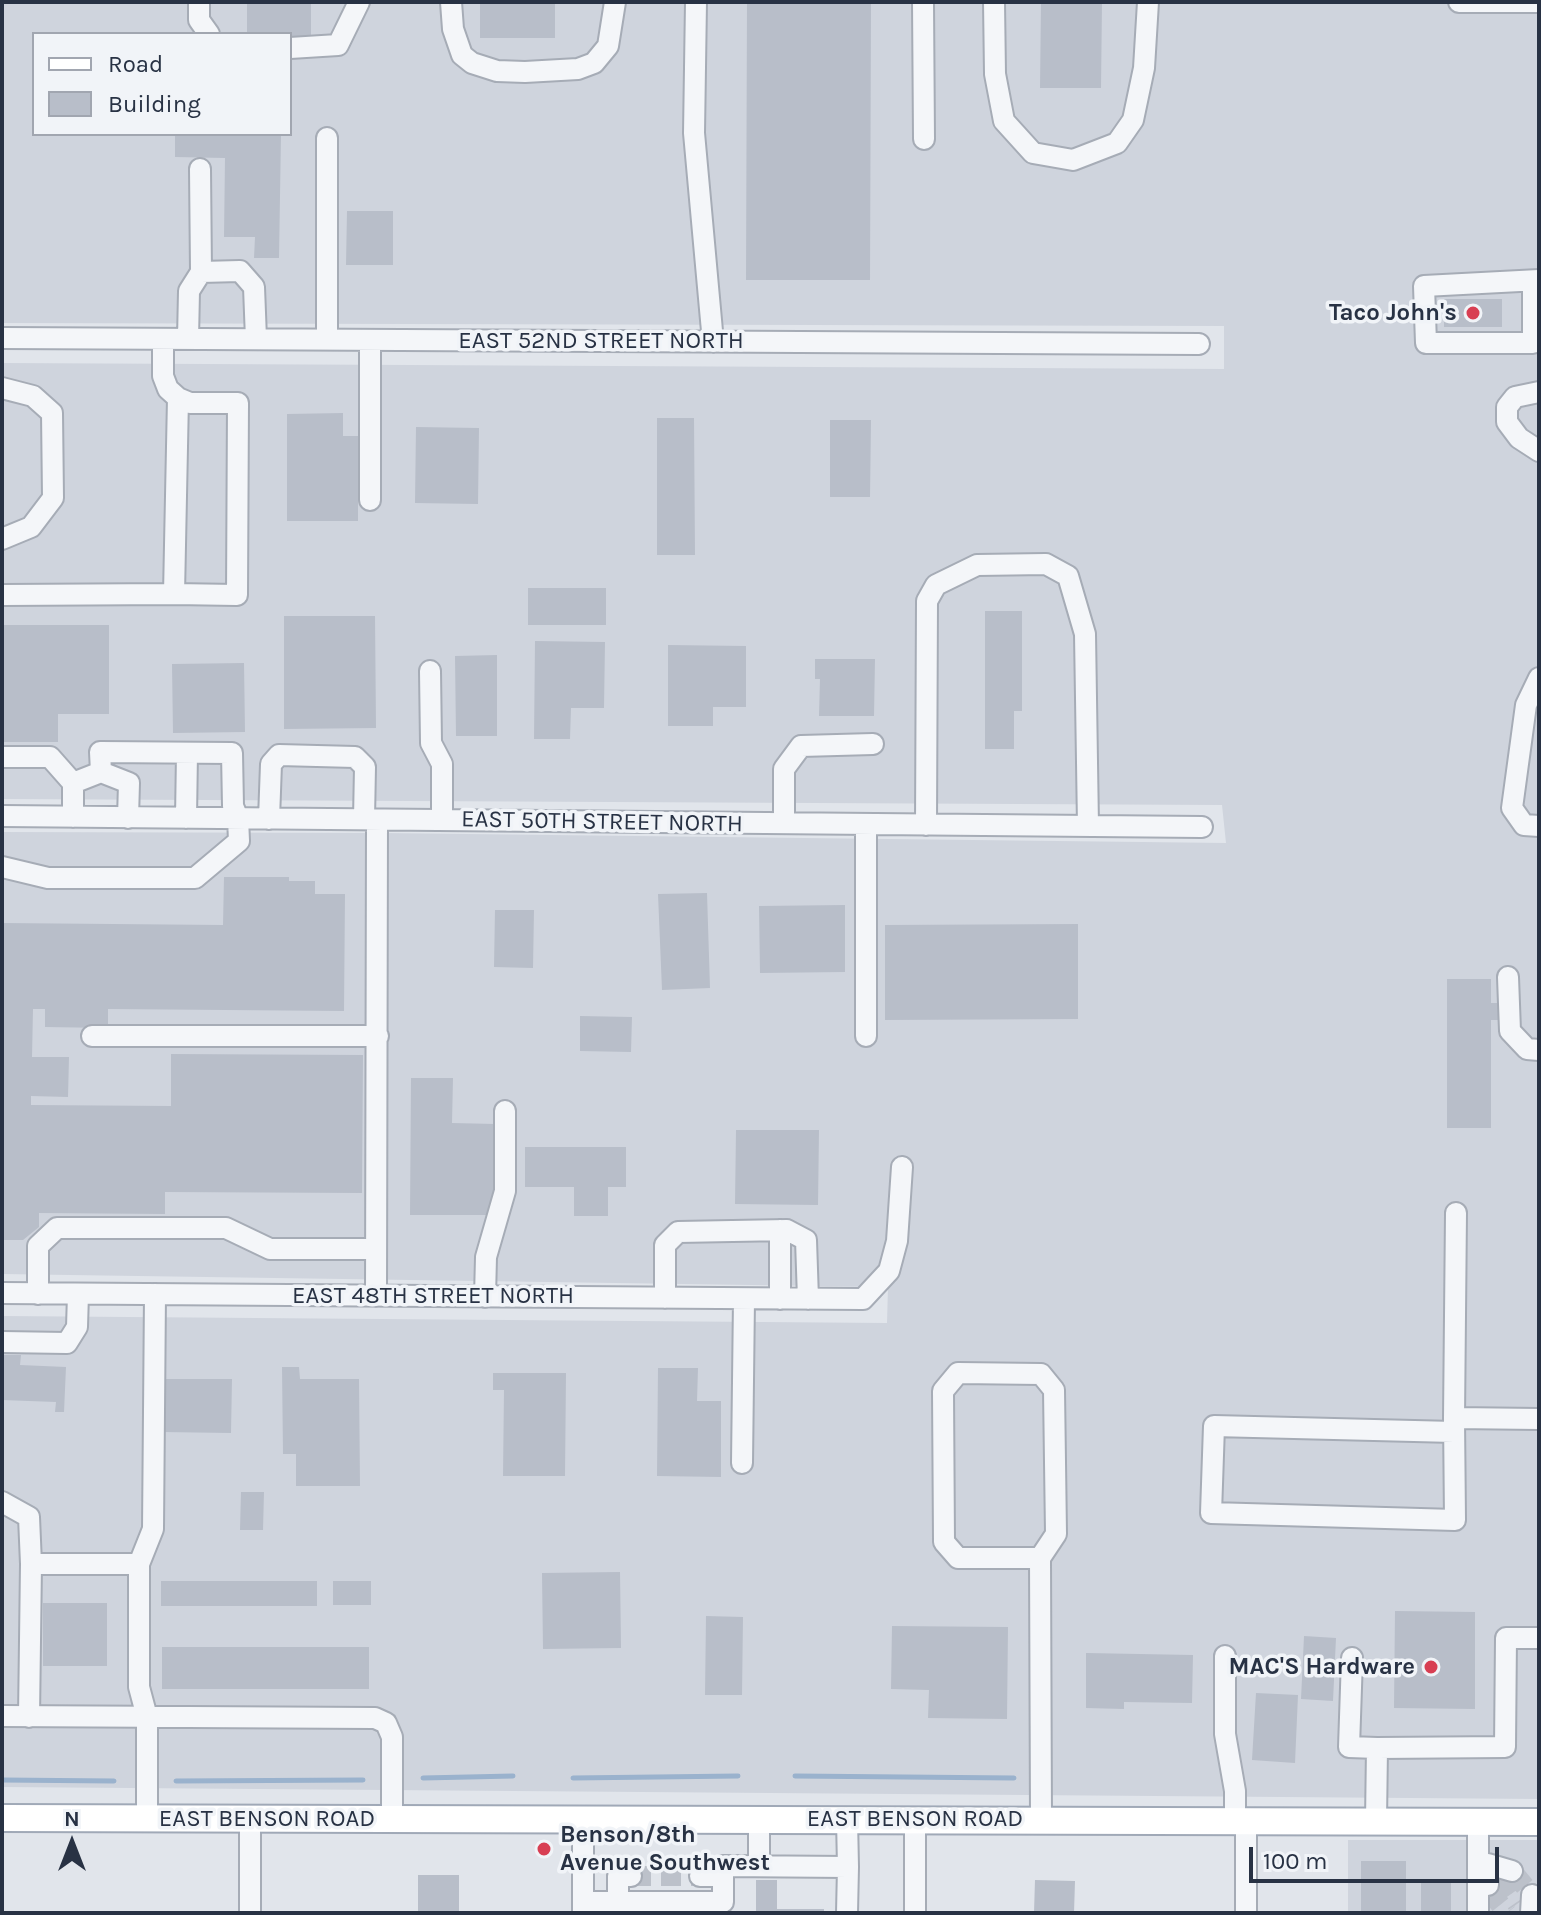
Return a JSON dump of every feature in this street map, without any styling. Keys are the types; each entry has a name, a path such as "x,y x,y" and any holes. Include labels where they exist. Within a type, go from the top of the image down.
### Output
{"main road":[{"name":"EAST BENSON ROAD","path":"2,1818 1539,1822"}],"street":[{"path":"199,2 199,20 208,32"},
{"path":"292,48 338,45 359,2"},
{"path":"451,2 453,29 462,55 472,63 497,71 525,72 578,69 594,63 608,46 615,2"},
{"path":"696,2 694,133 713,342"},
{"path":"923,2 924,139"},
{"path":"994,2 995,74 1004,121 1033,153 1073,160 1117,143 1133,120 1144,68 1148,2"},
{"path":"1459,2 1539,2"},
{"path":"327,138 327,339"},
{"path":"188,339 189,291 201,272 200,169"},
{"path":"201,272 240,271 254,287 256,339"},
{"path":"1536,281 1536,349 1504,343 1426,343 1424,286 1536,281"},
{"name":"EAST 52ND STREET NORTH","path":"2,338 1199,344"},
{"path":"2,595 237,595 238,403 190,403 178,398 168,389 163,376 163,339"},
{"path":"370,340 370,500"},
{"path":"2,388 33,396 52,413 53,498 31,527 2,539"},
{"path":"1539,392 1515,397 1507,407 1507,422 1519,438 1539,451"},
{"path":"174,594 178,398"},
{"path":"926,825 927,601 936,585 977,565 1046,564 1068,576 1077,597 1085,634 1088,826"},
{"path":"430,671 431,743 442,764 442,820"},
{"path":"1539,678 1526,705 1512,808 1524,825 1539,826"},
{"path":"784,823 784,769 801,746 873,744"},
{"path":"2,867 48,878 195,878 239,841 238,818 233,806 232,753 100,752 101,772"},
{"path":"186,818 187,753"},
{"path":"269,819 271,764 279,755 355,757 365,767 371,820 378,1036 376,1296"},
{"path":"2,757 50,757 73,783 73,817"},
{"path":"73,783 101,772 129,783 128,818"},
{"name":"EAST 50TH STREET NORTH","path":"2,816 1202,827"},
{"path":"866,824 866,1036"},
{"path":"1508,977 1510,1031 1527,1049 1539,1050"},
{"path":"92,1036 378,1036"},
{"path":"485,1297 486,1257 505,1191 505,1111"},
{"name":"EAST 48TH STREET NORTH","path":"2,1293 863,1299 889,1271 897,1241 902,1167"},
{"path":"1456,1213 1454,1425 1455,1520 1211,1513 1214,1426 1454,1425 1539,1419"},
{"path":"38,1294 38,1246 57,1228 226,1228 270,1249 376,1249"},
{"path":"665,1298 665,1245 678,1232 780,1230 799,1233 806,1240 808,1299"},
{"path":"780,1230 780,1299"},
{"path":"2,1342 67,1343 77,1327 78,1294"},
{"path":"147,1819 147,1717 139,1687 139,1564 153,1529 155,1294"},
{"path":"742,1463 744,1299"},
{"path":"1040,1558 958,1558 944,1542 943,1391 958,1373 1041,1374 1054,1390 1056,1534 1040,1558 1041,1820"},
{"path":"2,1502 29,1517 29,1717"},
{"path":"31,1564 139,1564"},
{"path":"1352,1658 1349,1747 1505,1747 1506,1638 1539,1638"},
{"path":"1225,1656 1225,1734 1240,1820 1246,1913"},
{"path":"2,1716 375,1718 386,1723 392,1737 392,1819"},
{"path":"1376,1821 1377,1748"},
{"path":"250,1819 250,1913"},
{"path":"583,1819 583,1907 625,1889 723,1902 723,1866 848,1867"},
{"path":"759,1819 759,1866"},
{"path":"847,1819 847,1913"},
{"path":"915,1819 915,1913"},
{"path":"1478,1822 1493,1873 1478,1913"},
{"path":"700,1883 723,1883"}],"shaded area":[{"path":"2,2 1539,2 1539,1799 2,1787 2,1316 887,1323 888,1287 2,1274 2,832 382,833 1226,843 1222,805 2,799 2,363 1224,369 1224,326 2,323"},
{"path":"1348,1840 1539,1840 1539,1913 1348,1913"}],"building":[{"path":"247,2 311,2 311,40 292,40 292,32 247,32"},
{"path":"480,2 555,2 555,38 480,38"},
{"path":"747,2 871,2 870,280 746,280"},
{"path":"1041,2 1102,2 1101,88 1040,88"},
{"path":"175,136 281,136 279,258 254,258 255,237 224,237 225,158 175,157"},
{"path":"347,211 393,211 393,265 346,265"},
{"name":"Taco John's","path":"1444,299 1502,299 1502,327 1444,327"},
{"path":"343,413 343,436 358,436 358,521 287,521 287,414"},
{"path":"657,418 694,418 695,555 657,555"},
{"path":"830,420 871,420 870,497 830,497"},
{"path":"416,427 479,428 478,504 415,503"},
{"path":"528,588 606,588 606,625 528,625"},
{"path":"985,611 1022,611 1022,711 1014,711 1014,749 985,749"},
{"path":"284,616 375,616 376,728 284,729"},
{"path":"2,625 109,625 109,714 58,714 58,742 2,742"},
{"path":"535,641 605,642 604,708 571,708 570,739 534,739"},
{"path":"668,645 746,646 746,707 713,707 713,726 668,726"},
{"path":"497,655 497,736 456,736 455,656"},
{"path":"815,659 875,659 874,716 819,716 820,679 815,679"},
{"path":"244,663 245,732 173,733 172,664"},
{"path":"224,877 289,877 289,881 315,881 315,894 345,894 344,1011 108,1009 108,1028 45,1027 45,1009 33,1009 32,1057 69,1057 68,1097 31,1096 31,1105 171,1106 171,1054 363,1055 362,1193 165,1192 165,1214 39,1213 39,1227 23,1240 2,1240 2,923 223,925"},
{"path":"707,893 710,988 662,990 658,894"},
{"path":"845,905 845,972 760,973 759,906"},
{"path":"495,910 534,910 533,968 494,967"},
{"path":"1078,924 1078,1019 885,1020 885,925"},
{"path":"1447,979 1491,979 1491,1003 1500,1003 1500,1020 1491,1020 1491,1128 1447,1128"},
{"path":"580,1016 632,1017 631,1052 580,1051"},
{"path":"411,1078 453,1078 452,1123 495,1124 494,1215 410,1215"},
{"path":"736,1130 819,1130 818,1205 735,1204"},
{"path":"525,1147 626,1147 626,1187 608,1187 608,1216 574,1216 574,1187 525,1187"},
{"path":"2,1355 21,1355 20,1365 66,1367 64,1412 55,1412 56,1402 2,1400"},
{"path":"282,1367 299,1367 300,1379 359,1379 360,1486 296,1486 296,1454 283,1454"},
{"path":"658,1368 698,1368 697,1401 721,1401 721,1477 657,1476"},
{"path":"493,1373 566,1373 565,1476 503,1476 504,1390 493,1390"},
{"path":"163,1379 232,1379 231,1433 162,1432"},
{"path":"241,1492 264,1492 263,1530 240,1530"},
{"path":"620,1572 621,1648 543,1649 542,1573"},
{"path":"161,1581 317,1581 317,1606 161,1606"},
{"path":"333,1581 371,1581 371,1605 333,1605"},
{"path":"43,1603 107,1603 107,1666 43,1666"},
{"path":"1395,1611 1475,1612 1475,1709 1394,1708"},
{"path":"706,1616 743,1617 742,1695 705,1695"},
{"path":"892,1626 1008,1627 1007,1719 928,1718 929,1690 891,1689"},
{"path":"1304,1636 1336,1638 1333,1701 1301,1699"},
{"path":"162,1647 369,1647 369,1689 162,1689"},
{"path":"1086,1653 1193,1655 1192,1703 1124,1702 1124,1709 1086,1708"},
{"path":"1256,1693 1298,1695 1295,1763 1252,1760"},
{"path":"1361,1861 1406,1861 1406,1913 1361,1913"},
{"path":"418,1875 459,1875 459,1913 418,1913"},
{"path":"756,1880 777,1880 777,1909 824,1909 824,1913 756,1913"},
{"path":"1035,1880 1075,1881 1074,1913 1034,1913"},
{"path":"1421,1882 1451,1882 1451,1913 1421,1913"}],"waterway":[{"path":"423,1778 513,1776"},
{"path":"573,1778 738,1776"},
{"path":"795,1776 1014,1778"},
{"path":"2,1780 114,1781"},
{"path":"176,1781 363,1780"}],"tunnel":[{"path":"1512,1871 1532,1895"},
{"path":"631,1876 700,1876"},
{"path":"1499,1878 1517,1904"},
{"path":"1488,1889 1507,1913"}],"place":[{"name":"Taco John's","path":"1473,313"},
{"name":"MAC'S Hardware","path":"1431,1667"},
{"name":"Benson/8th Avenue Southwest","path":"544,1849"}]}
